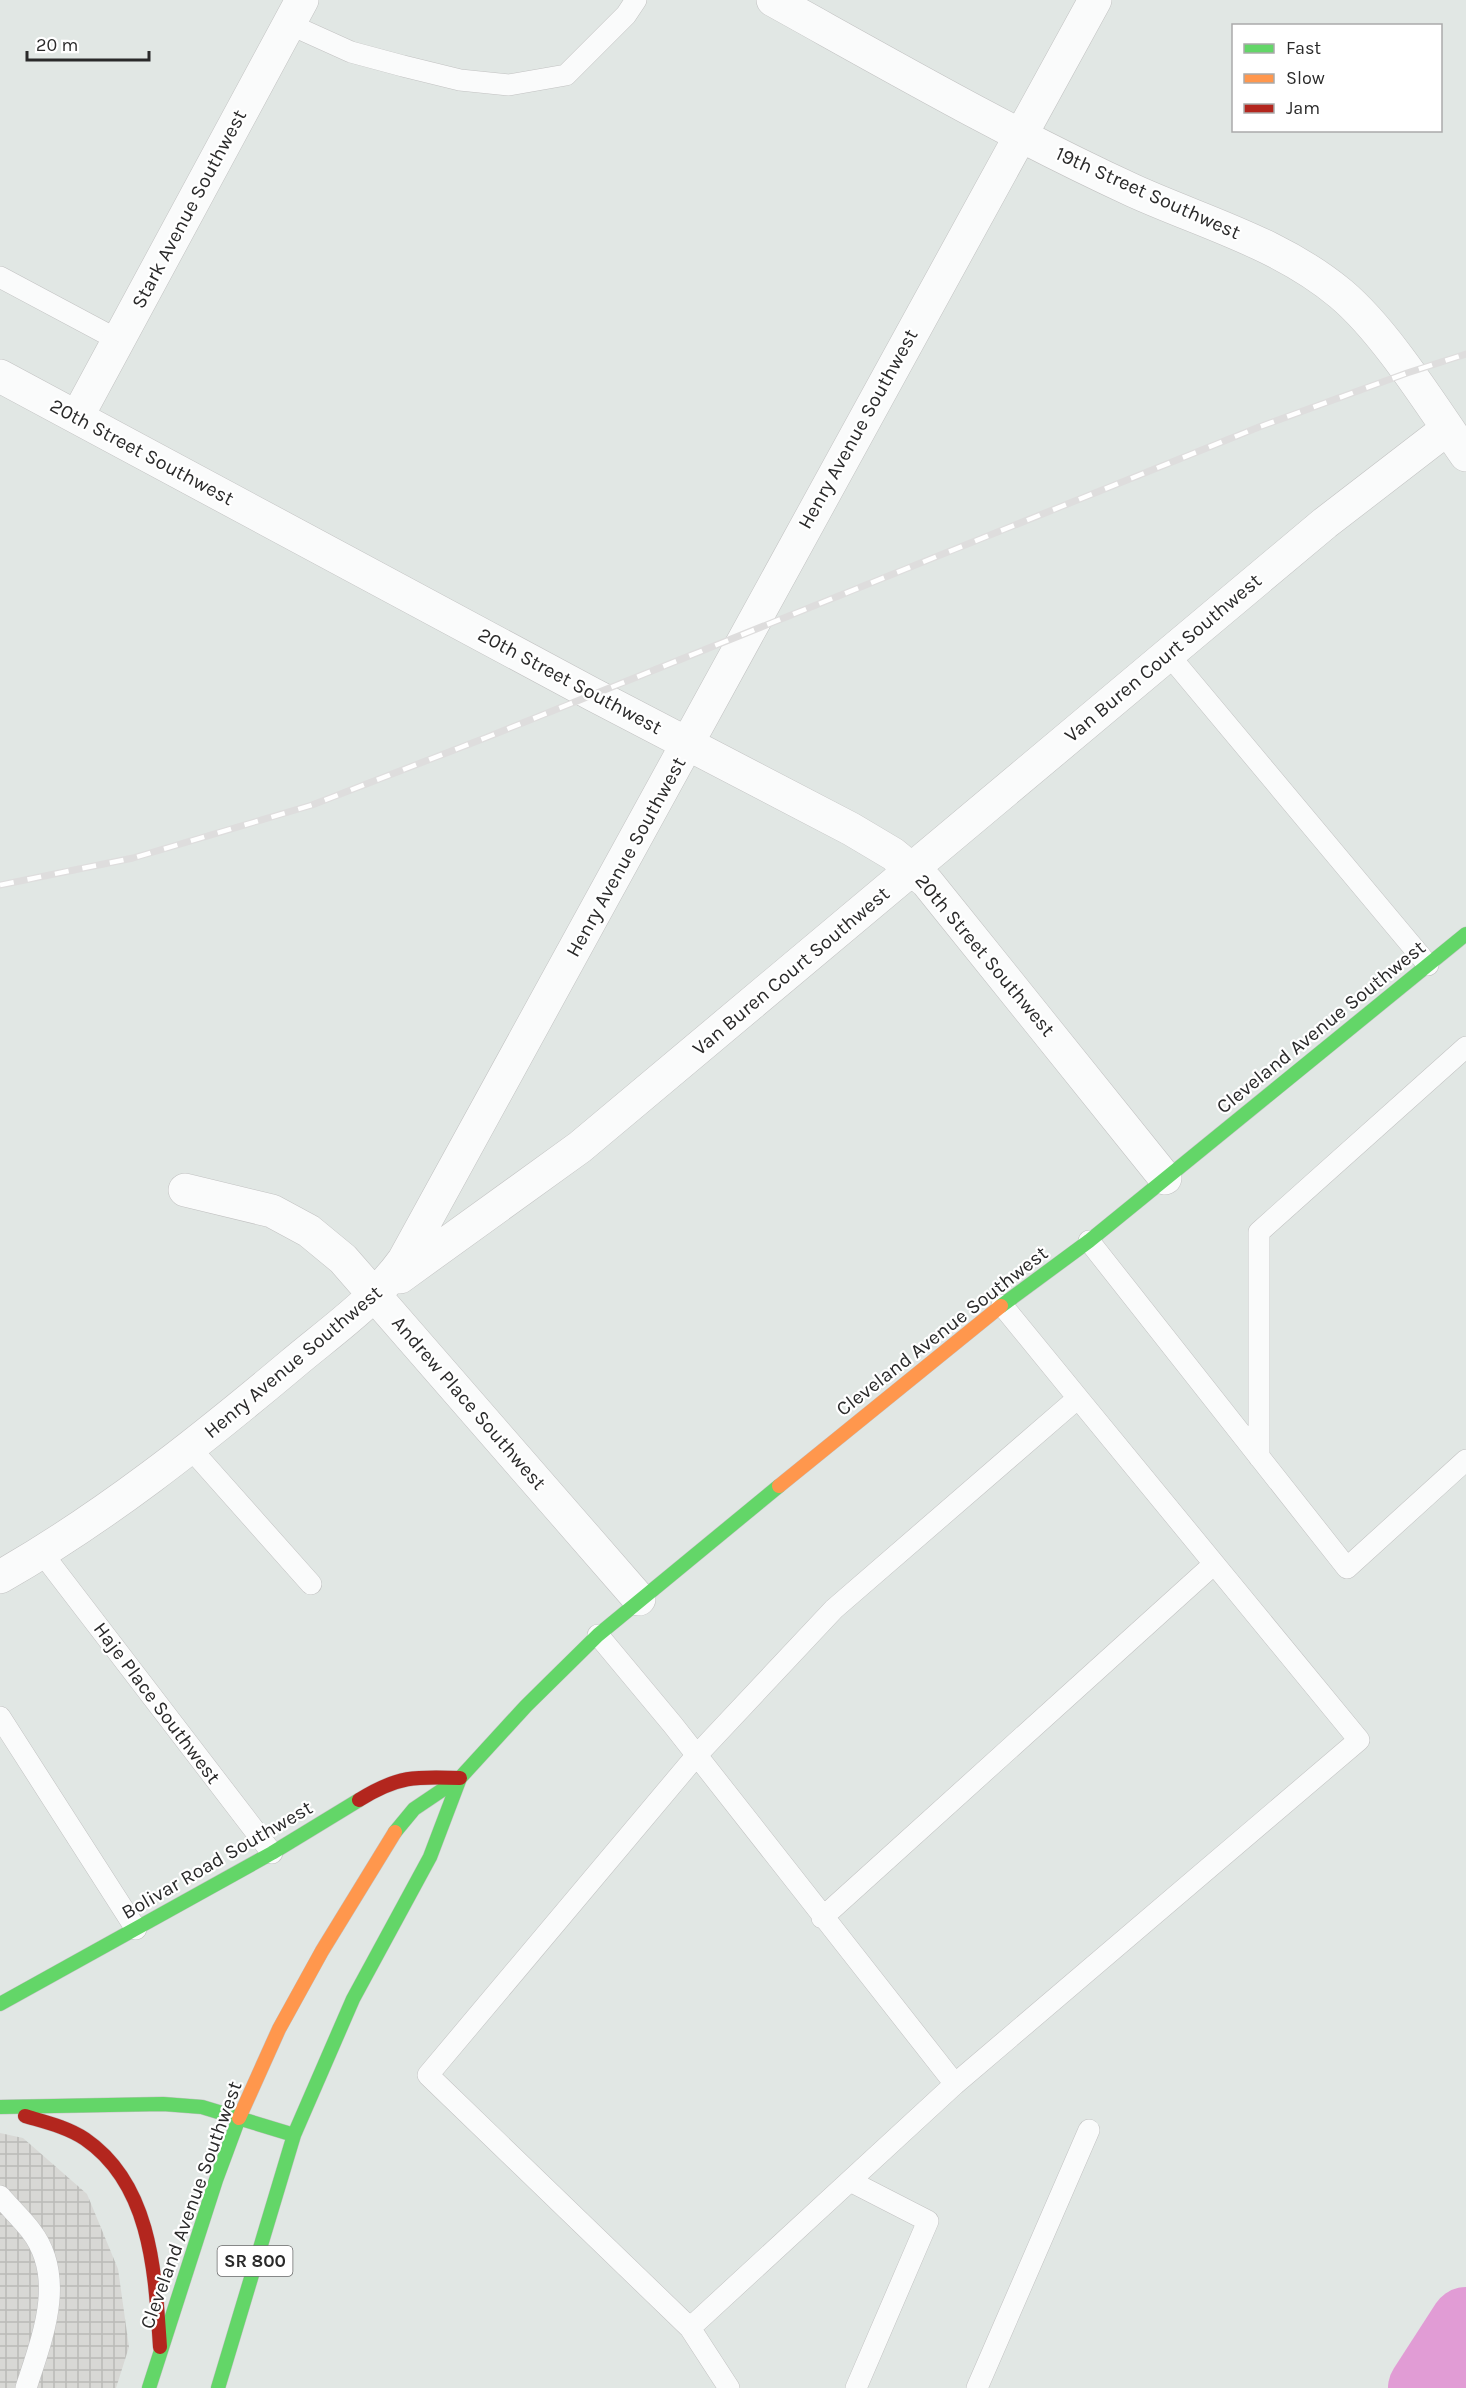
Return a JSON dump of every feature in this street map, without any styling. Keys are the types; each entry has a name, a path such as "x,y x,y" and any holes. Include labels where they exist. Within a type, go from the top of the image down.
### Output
{"main road":[{"name":"Cleveland Avenue Southwest","path":"149,2388 160,2347 239,2118 279,2029 317,1960 399,1828 414,1809 437,1791 460,1778 526,1706 598,1635 639,1599 1002,1305 1089,1241 1466,934"},
{"name":"Bolivar Road Southwest","path":"0,2004 272,1853 390,1783 416,1776 460,1778"},
{"name":"Cleveland Avenue Southwest","path":"218,2388 294,2135 313,2085 362,1983 436,1847 452,1808 460,1778"},
{"path":"0,2108 163,2104 202,2108 294,2135"},
{"path":"0,2108 62,2126 87,2140 117,2169 138,2208 153,2260 160,2347"}],"street":[{"name":"19th Street Southwest","path":"773,0 972,111 1135,191 1243,234 1321,279 1342,295 1376,332 1466,455"},
{"name":"Henry Avenue Southwest","path":"0,1577 42,1553 120,1502 191,1449 391,1278 427,1222 896,360 1022,136 1095,0"},
{"name":"Stark Avenue Southwest","path":"77,417 295,12"},
{"name":"20th Street Southwest","path":"0,376 874,841 927,882 1166,1178"},
{"name":"Van Buren Court Southwest","path":"375,1294 580,1147 1326,523 1447,429"},
{"name":"Andrew Place Southwest","path":"185,1190 251,1205 291,1221 309,1231 343,1259 639,1599"}],"lane":[{"path":"295,12 351,52 460,80 509,85 566,75 626,15 636,0"},
{"path":"0,277 118,340"},
{"path":"1168,654 1428,965"},
{"path":"1259,1457 1259,1232 1466,1047"},
{"path":"1089,1241 1347,1568 1466,1460"},
{"path":"690,2328 955,2084 1359,1740 1002,1305"},
{"path":"729,2388 690,2328 428,2075 696,1756 834,1609 1078,1398"},
{"path":"191,1449 311,1584"},
{"name":"Haje Place Southwest","path":"42,1553 272,1853"},
{"path":"822,1918 1214,1564"},
{"path":"598,1635 955,2084"},
{"path":"0,1717 136,1929"},
{"path":"977,2388 1089,2130"},
{"path":"850,2181 928,2221 856,2388"},
{"path":"0,2196 33,2232 51,2277 46,2324 26,2388"}],"shaded area":[{"path":"0,2133 23,2138 87,2194 118,2269 129,2347 116,2388 0,2388"}],"waterway":[{"path":"1424,2388 1466,2323"}],"railway":[{"path":"0,885 133,858 312,805 485,738 1259,427 1466,354"}],"traffic: fast":[{"path":"1001,1306 1089,1241 1466,934"},
{"path":"395,1832 414,1809 460,1778 526,1706 598,1635 779,1486"},
{"path":"294,2135 353,1999 430,1857 460,1778"},
{"path":"0,2004 272,1853 359,1800"},
{"path":"0,2107 163,2104 202,2107 294,2135 218,2388"},
{"path":"149,2388 216,2180 239,2118"}],"traffic: slow":[{"path":"779,1486 1001,1306"},
{"path":"239,2118 279,2029 322,1951 395,1832"}],"traffic: jam":[{"path":"359,1800 385,1786 407,1779 460,1778"},
{"path":"25,2116 63,2128 85,2139 107,2158 124,2181 137,2206 146,2233 156,2290 160,2347"}]}
